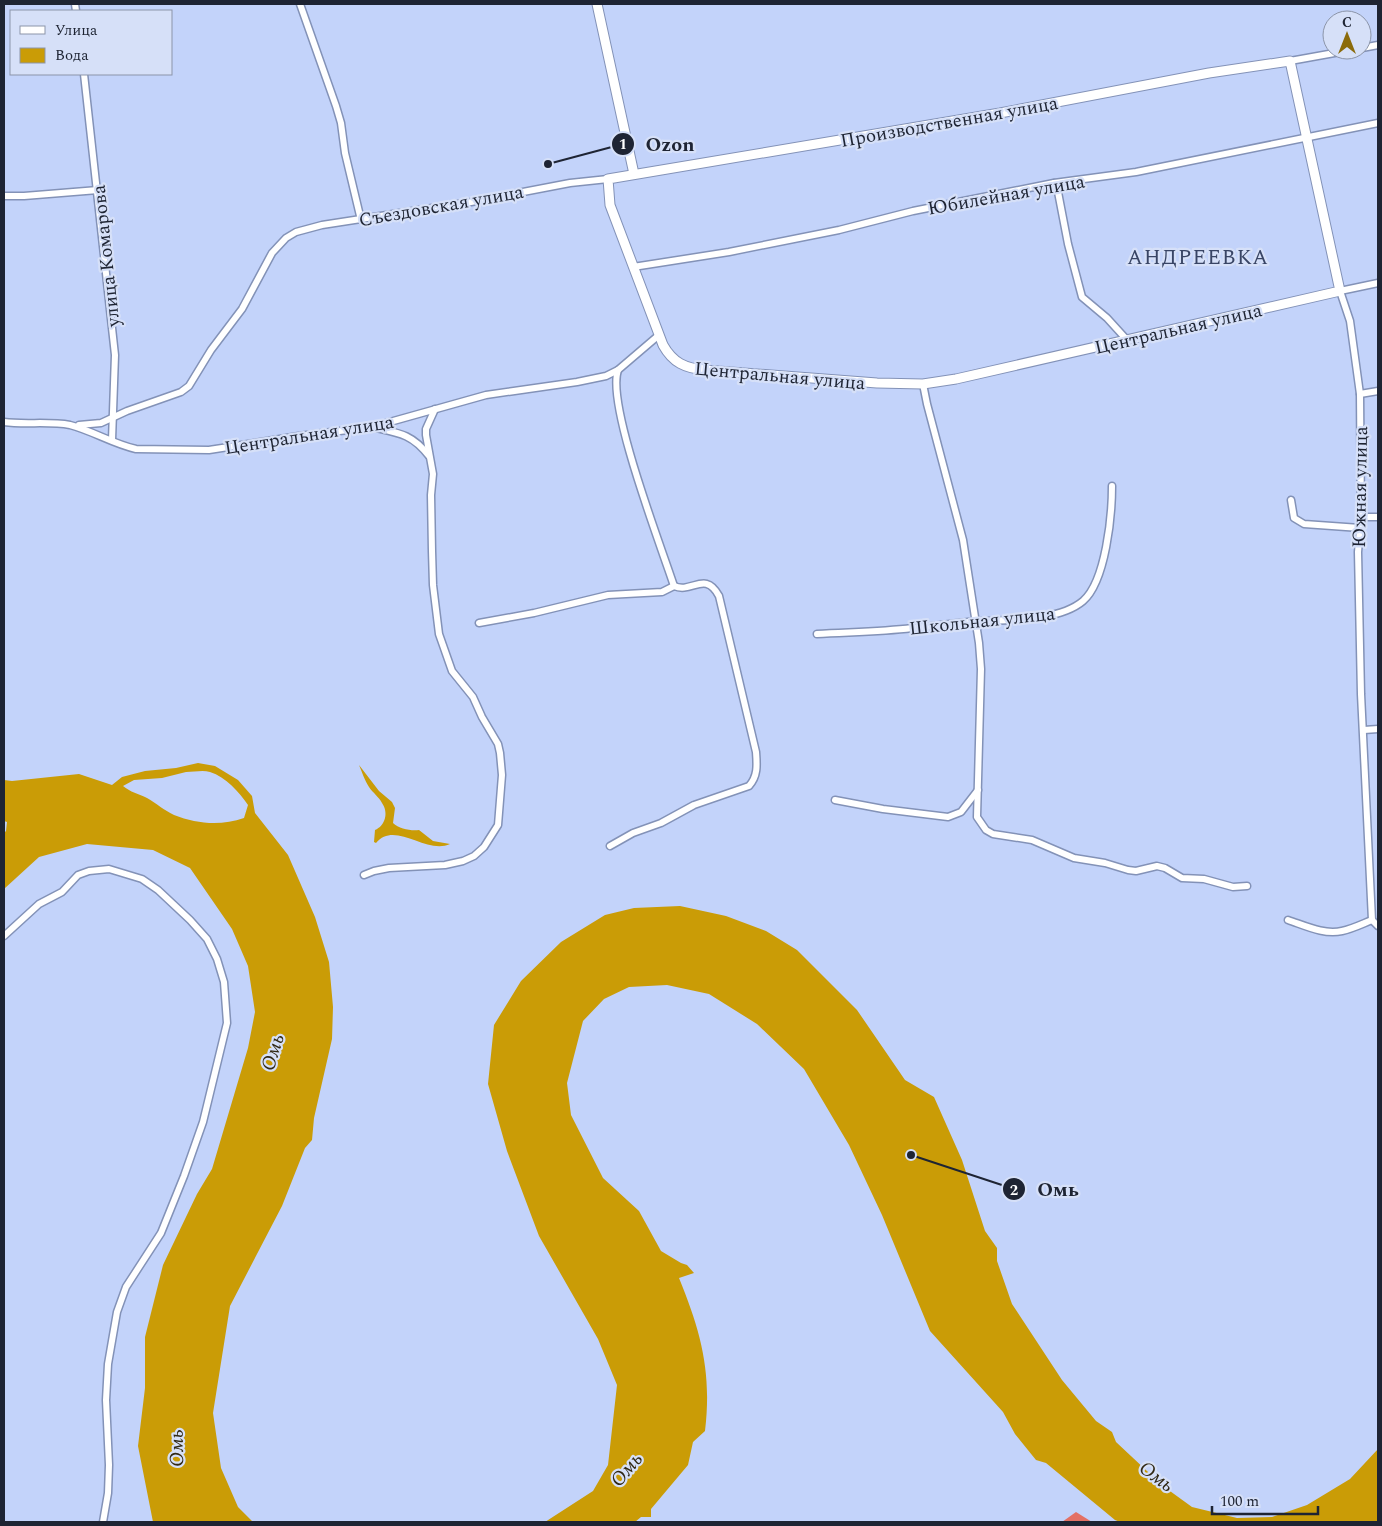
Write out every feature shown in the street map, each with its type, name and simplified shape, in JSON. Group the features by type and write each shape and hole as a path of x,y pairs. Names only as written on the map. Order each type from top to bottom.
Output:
{"street":[{"path":"300,4 336,106 361,220"},
{"path":"597,4 634,174"},
{"path":"1290,61 1322,55"},
{"name":"Производственная улица","path":"608,179 1000,113 1209,73 1290,61"},
{"name":"Южная улица","path":"1290,61 1340,291 1350,321 1360,394 1361,517 1358,552 1361,694 1372,920"},
{"name":"улица Комарова","path":"84,75 116,356 112,440"},
{"name":"Юбилейная улица","path":"633,267 677,261 823,234 913,211 1054,183 1136,172 1378,123"},
{"path":"608,179 610,205 659,334"},
{"name":"Съездовская улица","path":"113,417 181,392 189,386 211,350 242,309 272,253 296,232 309,227 361,220 563,184 608,179"},
{"path":"1054,183 1058,192 1068,244 1082,297 1107,318 1127,340"},
{"path":"4,196 98,190"},
{"name":"Центральная улица","path":"4,422 68,425 136,449 209,450 372,427 486,394 577,382 606,376 618,370 659,334 673,360 690,368 876,383 923,384 956,379 1378,283"},
{"path":"610,846 633,833 661,823 694,805 749,786 754,781 756,773 756,752 720,596 716,589 709,584 701,583 680,589 674,586 631,457 616,391 618,370"},
{"path":"923,384 963,540 981,669 977,817 986,830 993,834 1032,840 1074,858 1136,871 1158,866 1182,878 1204,879 1233,887 1247,886"},
{"path":"1360,394 1378,391"},
{"path":"364,875 389,868 445,865 462,861 474,856 484,847 498,825 502,775 498,744 482,717 473,696 452,671 439,634 433,585 431,495 433,474 426,429 435,409"},
{"path":"68,425 101,423 113,417"},
{"path":"372,427 410,437 420,444 432,459"},
{"name":"Школьная улица","path":"817,634 912,628 1062,612 1083,601 1093,590 1102,566 1109,529 1112,486"},
{"path":"1291,500 1294,518 1304,524 1360,528"},
{"path":"1361,517 1378,517"},
{"path":"479,623 534,613 608,595 662,592 674,586"},
{"path":"1364,730 1378,729"},
{"path":"836,800 883,809 948,816 961,812 978,789"},
{"path":"4,936 39,904 62,892 78,875 89,871 109,869 142,879 158,890 190,920 207,939 217,959 224,982 227,1023 203,1122 161,1233 126,1287 117,1312 108,1364 106,1400 109,1465 108,1493 103,1522"},
{"path":"1288,920 1322,931 1332,932 1344,931 1372,920 1378,926"}],"shaded area":[{"path":"1076,1512 1092,1522 1062,1522"}],"water":[{"path":"198,763 215,766 238,780 252,796 255,813 288,855 315,917 329,962 333,1007 332,1039 314,1118 312,1140 305,1148 282,1206 230,1306 213,1413 221,1468 238,1507 253,1522 153,1522 138,1446 145,1388 145,1337 163,1265 197,1194 212,1169 248,1048 255,1012 248,966 232,929 190,868 153,850 87,844 39,857 4,889 4,833 7,822 4,821 4,780 12,781 79,774 112,785 122,777 145,771 176,768","holes":["186,772 210,772 227,781 248,805 244,818 218,823 200,822 183,818 123,786 134,780 162,778"]},
{"path":"359,765 379,791 392,802 395,808 393,823 405,829 419,830 433,841 450,844 441,846 431,845 392,835 384,837 376,843 374,842 375,830 381,826 385,819 385,811 381,801 368,785"},
{"path":"680,906 726,916 766,931 797,950 857,1010 905,1080 934,1097 962,1160 985,1231 997,1248 997,1261 1012,1304 1062,1380 1096,1421 1112,1432 1116,1442 1163,1486 1192,1507 1237,1518 1272,1517 1307,1505 1350,1479 1378,1449 1378,1522 1120,1522 1115,1520 1046,1463 1036,1460 1015,1434 1003,1412 930,1331 882,1215 849,1145 804,1069 757,1024 709,994 667,985 629,987 604,999 583,1021 567,1083 571,1115 603,1178 639,1211 661,1251 687,1265 694,1273 679,1278 693,1316 703,1353 707,1390 705,1431 693,1442 688,1465 651,1509 651,1517 641,1517 635,1522 545,1522 593,1491 608,1465 617,1385 598,1339 539,1236 507,1151 488,1084 494,1025 521,981 561,942 605,915 634,908"}],"place":[{"name":"Ozon","path":"548,164"},
{"name":"Омь","path":"911,1155"}],"district":[{"name":"АНДРЕЕВКА","path":"1198,257"}]}
